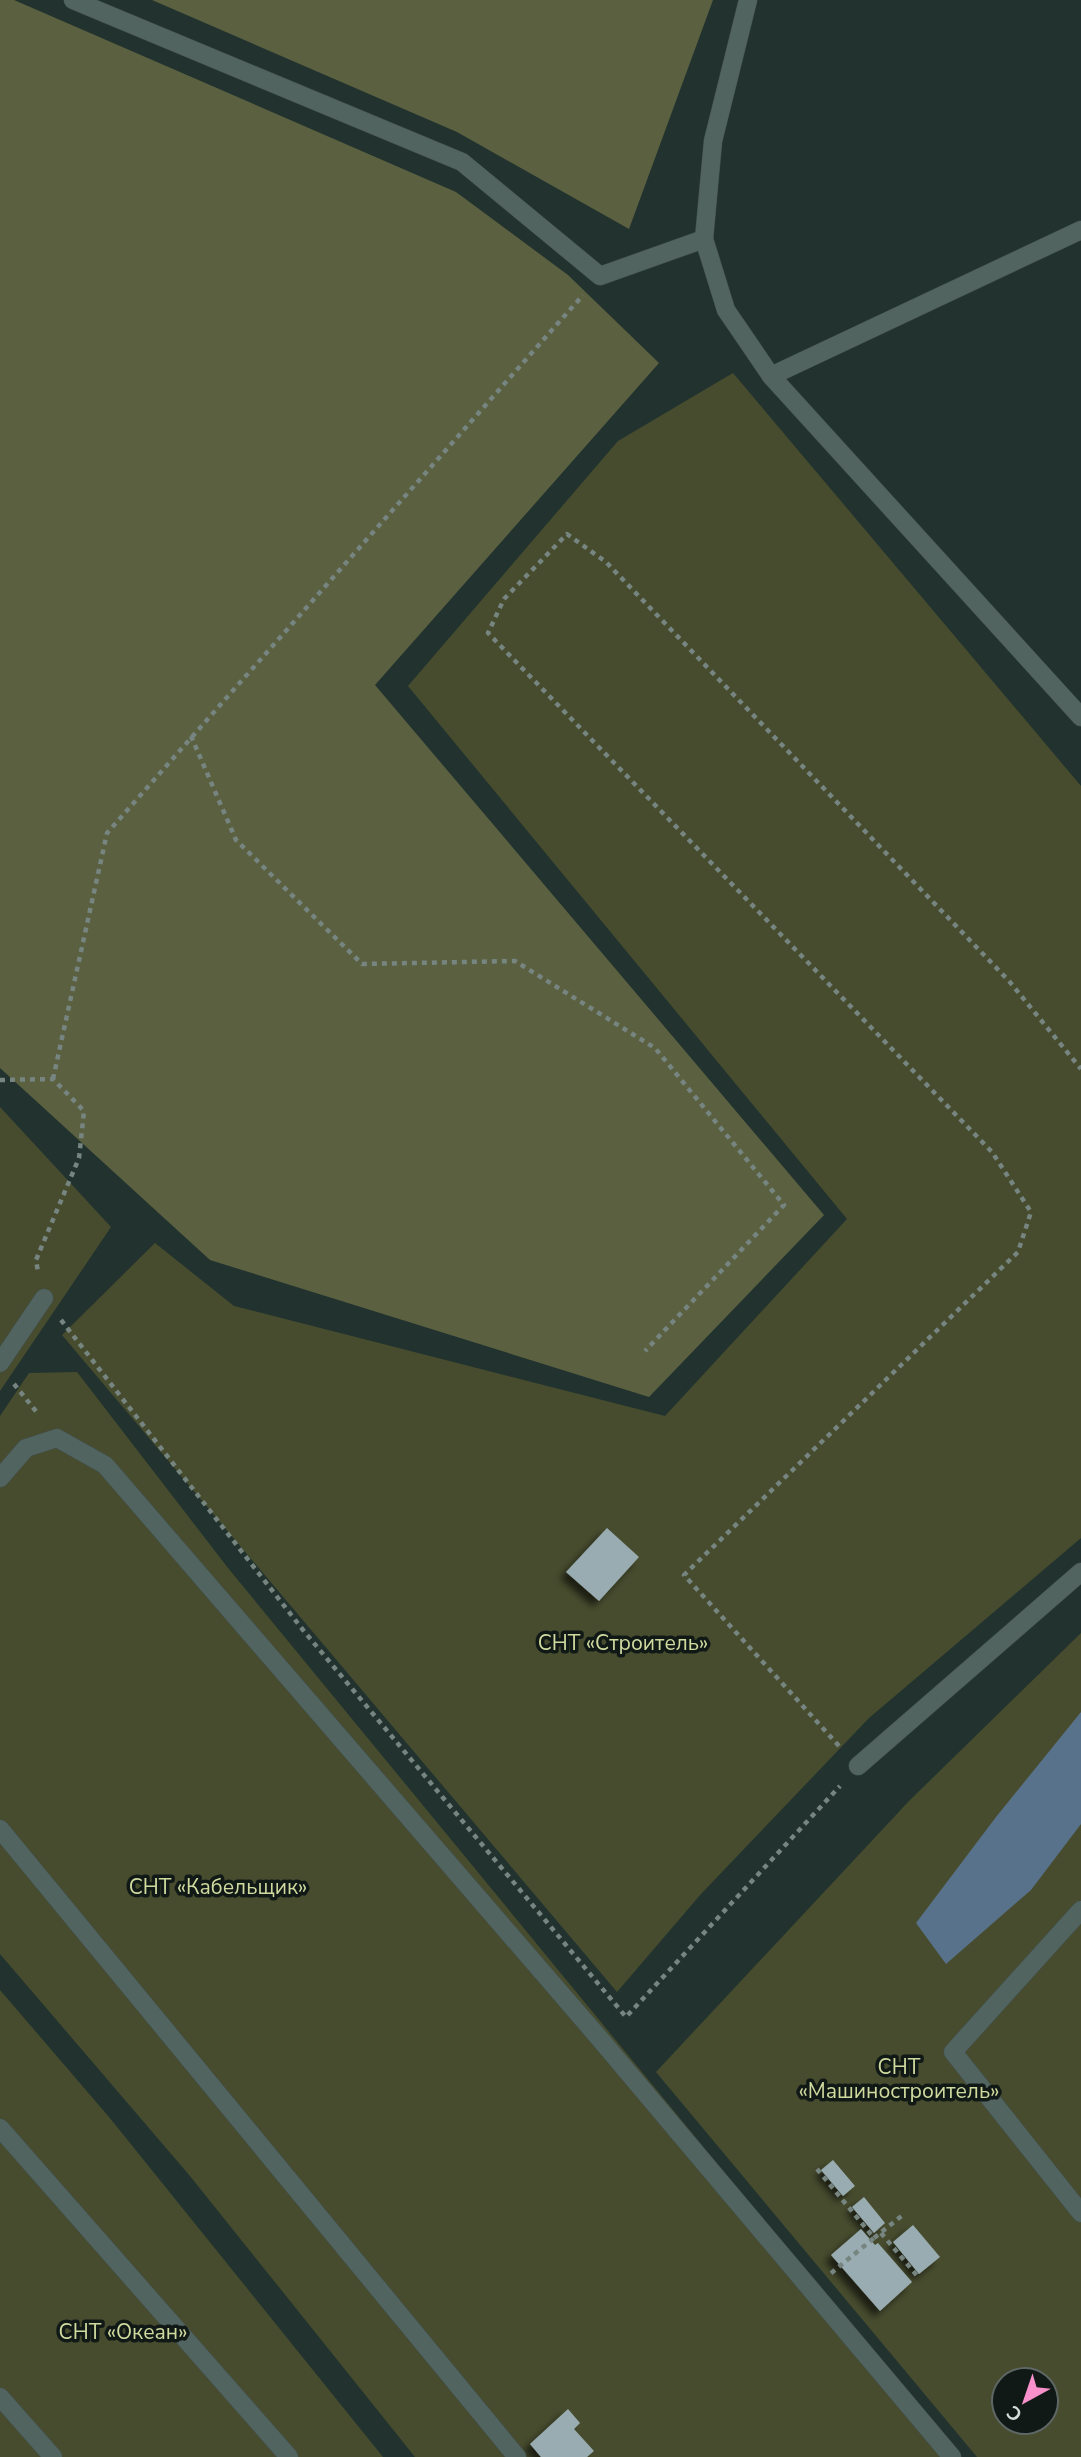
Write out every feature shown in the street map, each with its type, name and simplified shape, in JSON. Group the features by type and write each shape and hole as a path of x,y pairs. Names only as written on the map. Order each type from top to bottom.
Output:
{"street":[{"path":"73,0 462,162 600,276 704,239"},
{"path":"748,0 713,141 704,239 726,310 771,376 1081,717"},
{"path":"771,376 1081,230"},
{"path":"4,1370 44,1298"},
{"path":"0,1478 26,1448 57,1438 105,1465 600,2039 952,2457"},
{"path":"858,1766 1081,1572"},
{"path":"0,1829 517,2457"},
{"path":"1081,1910 953,2052 1081,2213"},
{"path":"0,2128 289,2457"},
{"path":"0,2397 53,2457"}],"path":[{"path":"53,1079 107,832 600,276"},
{"path":"0,1080 53,1079 84,1111 79,1158 36,1260 44,1298 303,1630 626,2017 858,1766 684,1575 1018,1252 1031,1212 992,1152 488,633 505,599 567,534 606,562 1009,981 1081,1069"},
{"path":"191,736 236,840 362,964 515,961 655,1048 784,1205 646,1351"},
{"path":"4,1370 57,1438"},
{"path":"817,2169 874,2238"},
{"path":"824,2279 904,2214"},
{"path":"881,2233 919,2278"}],"green space":[{"path":"0,0 14,0 456,192 568,275 659,363 375,685 824,1215 649,1397 210,1260 0,1068"},
{"path":"152,0 713,0 629,229 457,132"},
{"name":"СНТ «Строитель»","path":"733,373 1081,786 1081,1538 869,1718 701,1894 617,1992 62,1335 155,1243 234,1306 665,1416 847,1219 408,686 618,441"},
{"path":"0,1107 111,1227 0,1391"},
{"name":"СНТ «Кабельщик»","path":"77,1372 228,1568 761,2217 941,2457 415,2457 190,2176 0,1954 0,1416 29,1373"},
{"name":"СНТ «Машиностроитель»","path":"1081,1633 1081,2457 977,2457 656,2072 909,1801"},
{"name":"СНТ «Океан»","path":"0,1990 109,2117 383,2457 0,2457"}],"water":[{"path":"1081,1712 1081,1824 1031,1890 946,1964 916,1923 996,1817"}],"building":[{"path":"607,1528 639,1557 599,1601 566,1572"},
{"path":"833,2160 855,2186 843,2196 821,2170"},
{"path":"864,2197 885,2223 874,2233 852,2207"},
{"path":"913,2225 940,2257 919,2274 893,2242"},
{"path":"861,2229 875,2245 878,2243 912,2282 880,2311 831,2255"},
{"path":"568,2409 580,2423 574,2429 594,2451 587,2457 541,2457 530,2444"}]}
